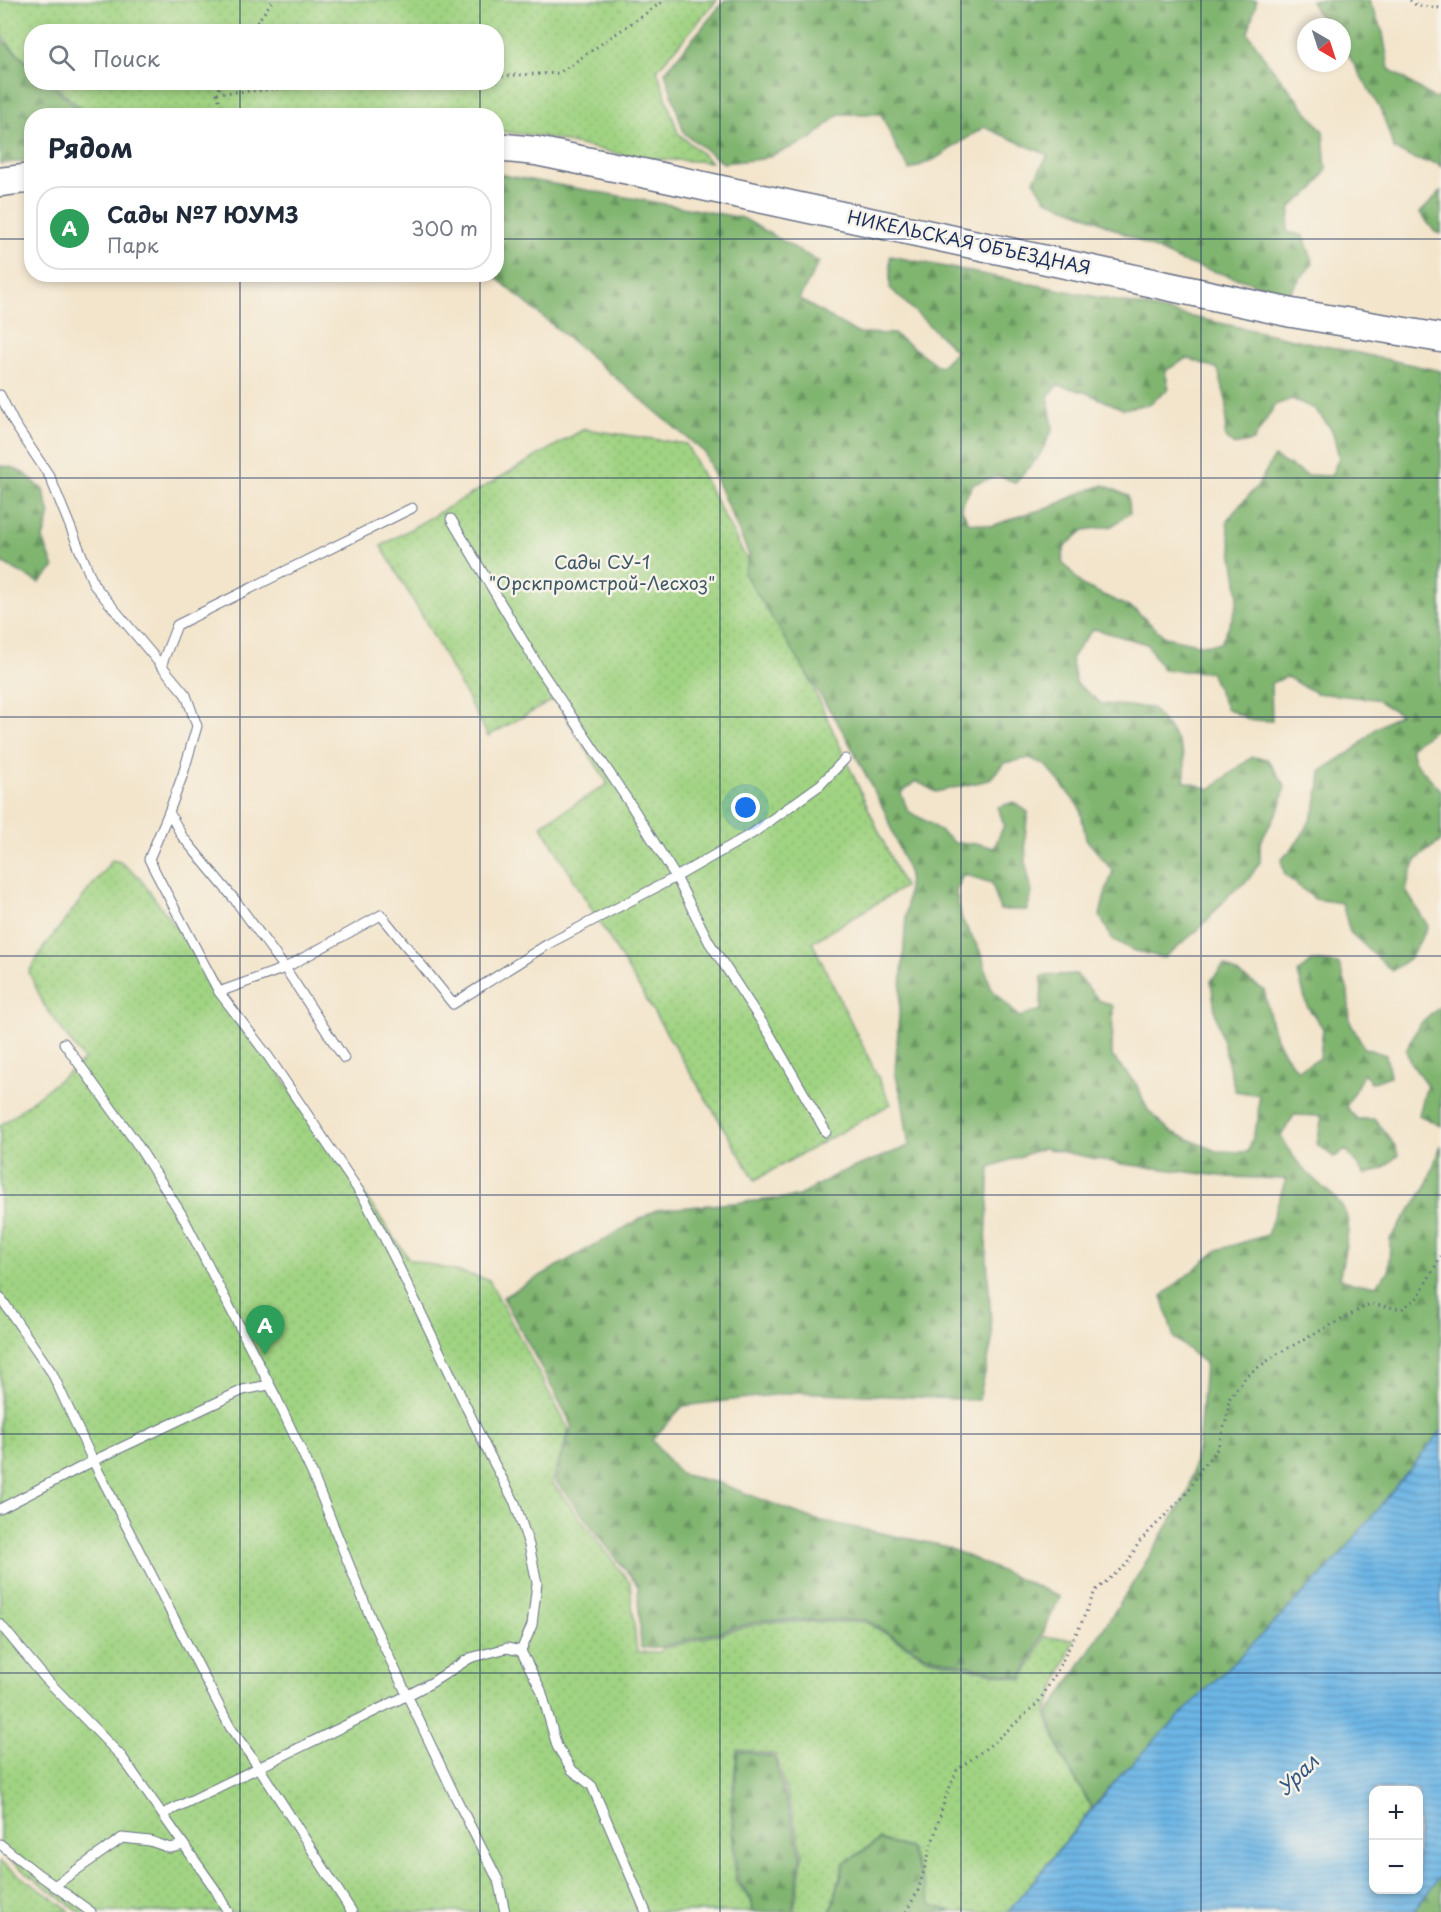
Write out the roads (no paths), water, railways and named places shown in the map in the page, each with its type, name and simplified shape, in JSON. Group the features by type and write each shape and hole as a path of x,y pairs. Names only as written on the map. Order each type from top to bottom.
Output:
{"main road":[{"name":"НИКЕЛЬСКАЯ ОБЪЕЗДНАЯ","path":"504,148 624,169 1292,314 1441,338"},
{"path":"0,182 24,179"}],"lane":[{"path":"0,395 14,423 50,477 94,585 186,695 197,726 170,812 149,859 219,992 268,1056 365,1200 514,1503 529,1545 537,1583 532,1625 521,1651"},
{"path":"161,666 177,625 412,508"},
{"path":"451,519 540,669 676,877 709,942 769,1033 826,1132"},
{"path":"219,992 285,968 381,915 453,1005 548,944 676,877 753,833 820,785 845,759"},
{"path":"170,812 182,836 235,900 285,968 344,1058"},
{"path":"64,1042 135,1141 182,1215 269,1385 308,1464 361,1595 455,1796 498,1880 506,1912"},
{"path":"0,1298 52,1373 93,1461 230,1727 258,1766 352,1912"},
{"path":"0,1509 93,1461 243,1390 269,1385"},
{"path":"0,1624 45,1678 122,1757 215,1889 228,1912"},
{"path":"162,1814 408,1695 470,1658 507,1648 521,1651"},
{"path":"521,1651 541,1690 557,1746 572,1770 592,1786 646,1912"},
{"path":"54,1886 122,1838 150,1841 170,1848 184,1845"},
{"path":"0,1844 91,1912"}],"water":[{"name":"Урал","path":"1441,1431 1441,1875 1413,1912 1008,1912 1122,1773 1334,1563"}],"place":[{"name":"Сады №7 ЮУМЗ","path":"265,1355"}],"park label":[{"name":"Сады СУ-1 \"Орскпромстрой-Лесхоз\"","path":"602,573"}]}
